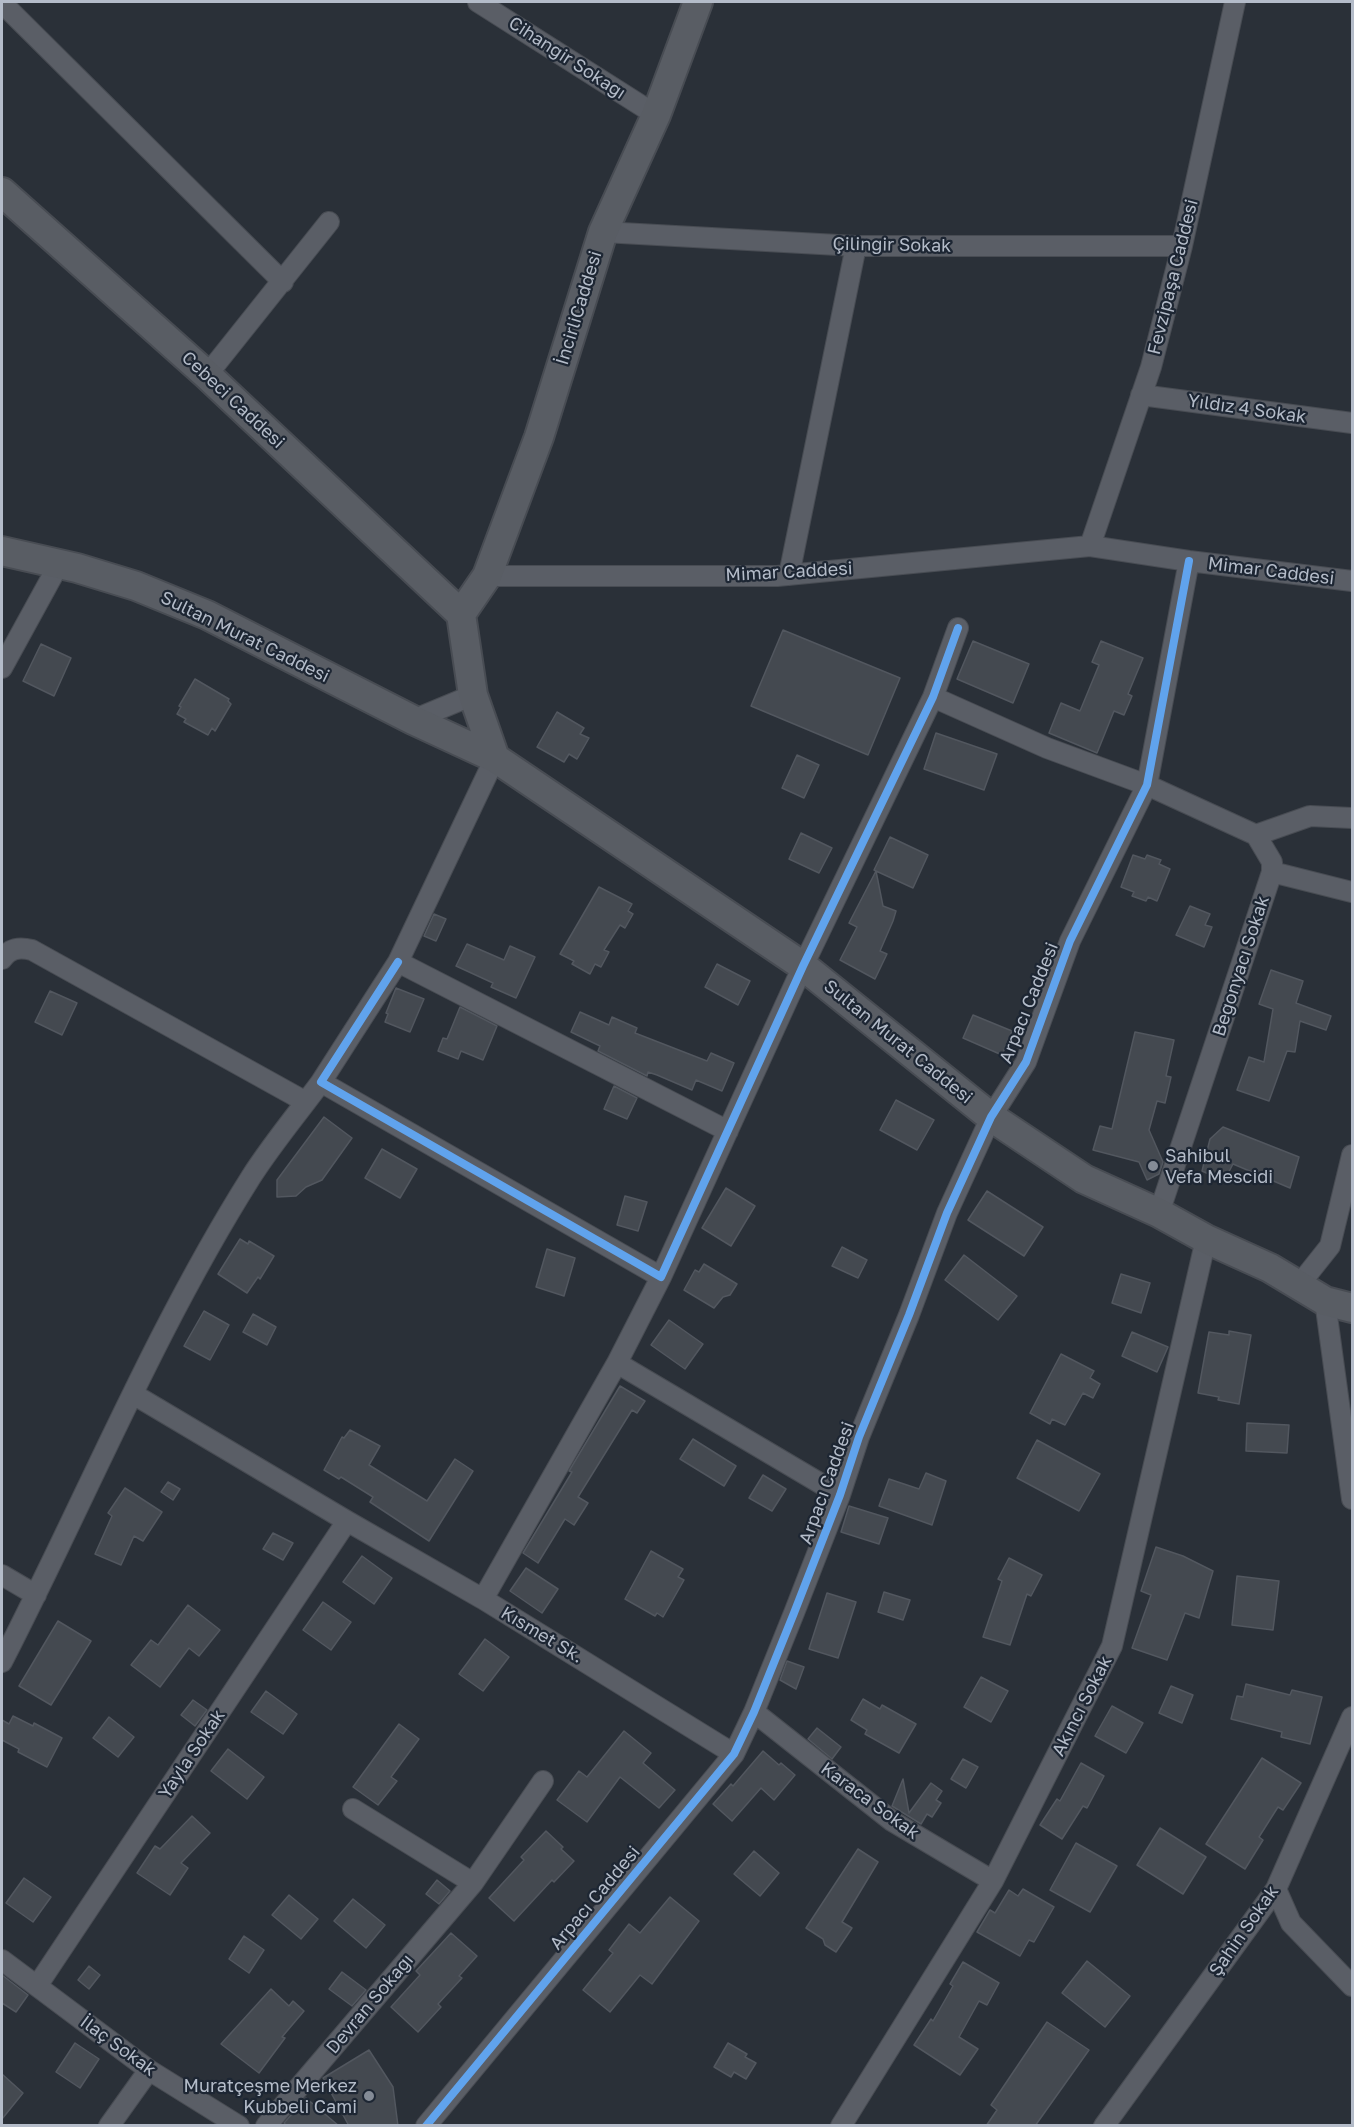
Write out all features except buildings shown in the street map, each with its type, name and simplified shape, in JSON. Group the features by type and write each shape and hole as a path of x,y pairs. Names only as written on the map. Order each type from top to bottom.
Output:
{"street":[{"name":"Cihangir Sokağı","path":"478,2 656,115"},
{"name":"İncirliCaddesi","path":"461,614 487,576 539,437 603,232 656,115 698,2"},
{"name":"Fevzipaşa Caddesi","path":"1090,546 1151,367 1182,246 1235,2"},
{"path":"2,3 282,282"},
{"name":"Cebeci Caddesi","path":"2,192 207,375 461,614"},
{"path":"207,375 329,222"},
{"name":"Çilingir Sokak","path":"603,232 856,246 1182,246"},
{"path":"789,575 856,246"},
{"name":"Yıldız 4 Sokak","path":"1141,395 1353,423"},
{"name":"Mimar Caddesi","path":"487,576 789,575 1090,546 1189,561 1353,581"},
{"name":"Sultan Murat Caddesi","path":"2,551 59,564 136,586 207,615 413,720 495,758 803,966 991,1117 1084,1179 1270,1268 1325,1300 1353,1308"},
{"name":"Arpacı Caddesi","path":"426,2126 734,1754 754,1712 840,1495 859,1437 909,1315 947,1213 991,1117 1026,1062 1070,941 1147,785 1189,561"},
{"path":"2,668 59,564"},
{"path":"2,1662 133,1394 201,1262 252,1175 321,1082 398,962 495,758 473,695 461,614"},
{"path":"483,1599 616,1363 661,1277 803,966 933,697 958,628"},
{"path":"413,720 473,695"},
{"path":"933,697 1047,748 1147,785 1256,835 1311,816 1353,818"},
{"name":"Begonyacı Sokak","path":"1159,1213 1272,872 1272,861 1256,835"},
{"path":"1272,872 1353,892"},
{"path":"2,959 7,952 15,949 32,950 306,1102"},
{"path":"398,962 728,1131"},
{"path":"321,1082 661,1277"},
{"path":"1299,1285 1330,1246 1353,1155"},
{"name":"Akıncı Sokak","path":"841,2126 993,1881 1112,1646 1206,1239"},
{"path":"1325,1300 1350,1455 1353,1499"},
{"path":"616,1363 840,1495"},
{"name":"Kısmet Sk.","path":"133,1394 483,1599 734,1754"},
{"name":"Yayla Sokak","path":"37,1986 347,1521"},
{"path":"2,1575 36,1595"},
{"name":"Karaca Sokak","path":"754,1712 892,1821 993,1881"},
{"name":"Şahin Sokak","path":"1104,2126 1276,1889 1353,1717"},
{"name":"Devran Sokağı","path":"266,2126 473,1883 543,1781"},
{"path":"353,1809 473,1883"},
{"path":"1276,1889 1291,1923 1353,1986"},
{"name":"İlaç Sokak","path":"2,1960 149,2070 238,2126"},
{"path":"109,2126 149,2070"}],"cycle path":[{"path":"426,2126 734,1754 754,1712 794,1613 840,1495 859,1437 909,1315 947,1213 991,1117 1026,1062 1070,941 1147,785 1189,561"},
{"path":"398,962 321,1082 661,1277 803,966 933,697 958,628"}],"place":[{"name":"Sahibul Vefa Mescidi","path":"1153,1166"},
{"name":"Muratçeşme Merkez Kubbeli Cami","path":"369,2096"}]}
